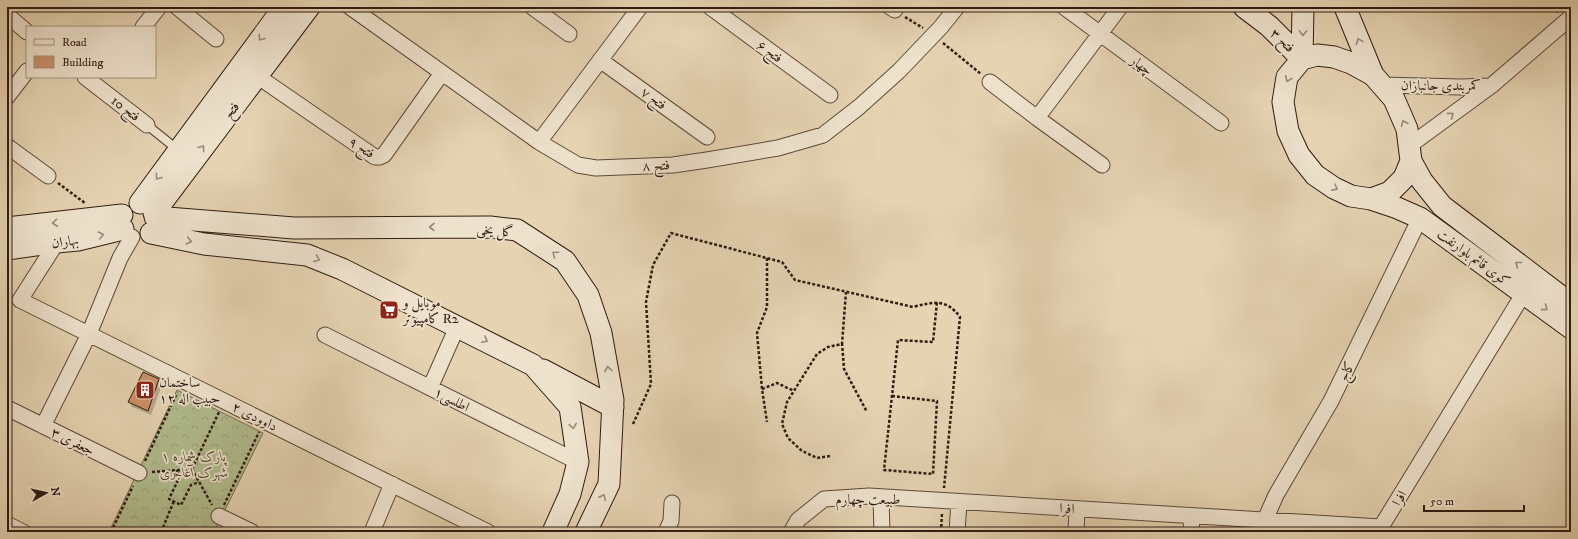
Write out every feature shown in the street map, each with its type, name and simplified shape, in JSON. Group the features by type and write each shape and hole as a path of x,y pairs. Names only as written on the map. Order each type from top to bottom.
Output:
{"street":[{"path":"144,26 159,7"},
{"path":"177,7 216,38"},
{"name":"فتح","path":"135,220 178,150 284,7"},
{"name":"فتح","path":"135,220 257,76 309,7"},
{"name":"فتح ۸","path":"350,7 539,142 578,165 596,168 672,165 707,160 778,148 823,134 859,107 898,71 941,27 957,7"},
{"path":"532,7 569,34"},
{"path":"539,142 640,7"},
{"name":"فتح ۶","path":"710,7 830,95"},
{"name":"چهار","path":"1064,7 1221,123"},
{"path":"1037,118 1120,7"},
{"name":"فتح ۳","path":"1244,7 1269,26 1302,59"},
{"path":"1302,59 1303,7"},
{"path":"1345,7 1377,80"},
{"path":"7,15 26,31"},
{"name":"کمربندی جانبازان","path":"1377,80 1461,87 1491,86 1571,17"},
{"path":"1317,55 1334,57 1351,63 1377,80 1394,99 1407,129 1410,154 1404,178 1390,192 1370,199 1351,196 1334,188 1315,175 1299,155 1288,131 1283,102 1287,77 1302,59 1317,55"},
{"name":"فتح ۷","path":"600,60 707,137"},
{"path":"7,97 26,71"},
{"name":"فتح ۹","path":"257,76 375,157 379,157 384,155 442,73"},
{"name":"فتح 10","path":"95,80 147,125"},
{"path":"990,82 1102,165"},
{"path":"1410,154 1491,86"},
{"path":"7,146 48,176"},
{"name":"کوی قائم بلوارنفت","path":"1410,154 1422,181 1442,206 1571,304"},
{"name":"کوی قائم بلوارنفت","path":"1370,199 1395,207 1420,218 1571,328"},
{"name":"کاج","path":"1264,526 1276,495 1331,401 1420,218"},
{"path":"43,426 89,334 135,220 204,244 307,255 342,269 613,407"},
{"name":"بهاران","path":"7,228 135,220"},
{"name":"بهاران","path":"7,249 78,240 135,220"},
{"name":"گل یخی","path":"135,220 294,228 490,227 517,230 565,261 588,295 602,333 613,400 609,484 586,532"},
{"name":"داوودی ۲","path":"57,242 20,300 488,532"},
{"name":"افرا","path":"959,502 1192,516 1264,526 1380,530 1524,293"},
{"path":"430,388 457,327"},
{"name":"اطلسی۱","path":"325,335 578,462"},
{"path":"533,365 570,407 578,462 570,494 553,532"},
{"name":"جعفری ۳","path":"7,408 139,473"},
{"path":"372,532 392,484"},
{"name":"طبیعت چهارم","path":"791,532 798,520 824,499 869,496 959,502"},
{"path":"882,497 882,532"},
{"path":"957,532 959,502"},
{"path":"666,532 671,521 672,503"},
{"path":"1076,509 1076,532"},
{"path":"219,516 252,532"},
{"path":"1191,532 1192,516"},
{"path":"7,524 23,532"}],"lane":[{"path":"147,125 178,150"}],"path":[{"path":"48,176 135,220"},
{"path":"633,424 650,384 646,302 653,265 671,233 782,262 795,280 913,307 944,302 956,311 960,317 941,532"},
{"path":"766,258 767,307 757,333 767,422"},
{"path":"846,292 842,341 844,369 867,412"},
{"path":"892,396 938,401 933,474 884,470 898,340 933,342 937,302"},
{"path":"830,456 817,458 802,451 788,438 782,424 787,402 817,354 828,347 842,344 842,341"},
{"path":"111,532 183,380"},
{"path":"762,388 778,383 794,392"},
{"path":"192,469 224,401"},
{"path":"219,516 265,421"},
{"path":"139,473 192,469"},
{"path":"192,469 219,516"},
{"path":"177,470 178,480 169,499 181,505 190,485 199,482"},
{"path":"161,532 174,501"}],"green space":[{"name":"پارک شماره ۱ شهرک آغاجری","path":"177,390 263,433 214,532 109,532"}],"building":[{"name":"ساختمان حبیب اله ۱۲","path":"143,372 159,379 148,411 128,402"}],"place":[{"name":"موبایل و کامپیوتر R2","path":"389,310"},
{"name":"ساختمان حبیب اله ۱۲","path":"145,390"}]}
